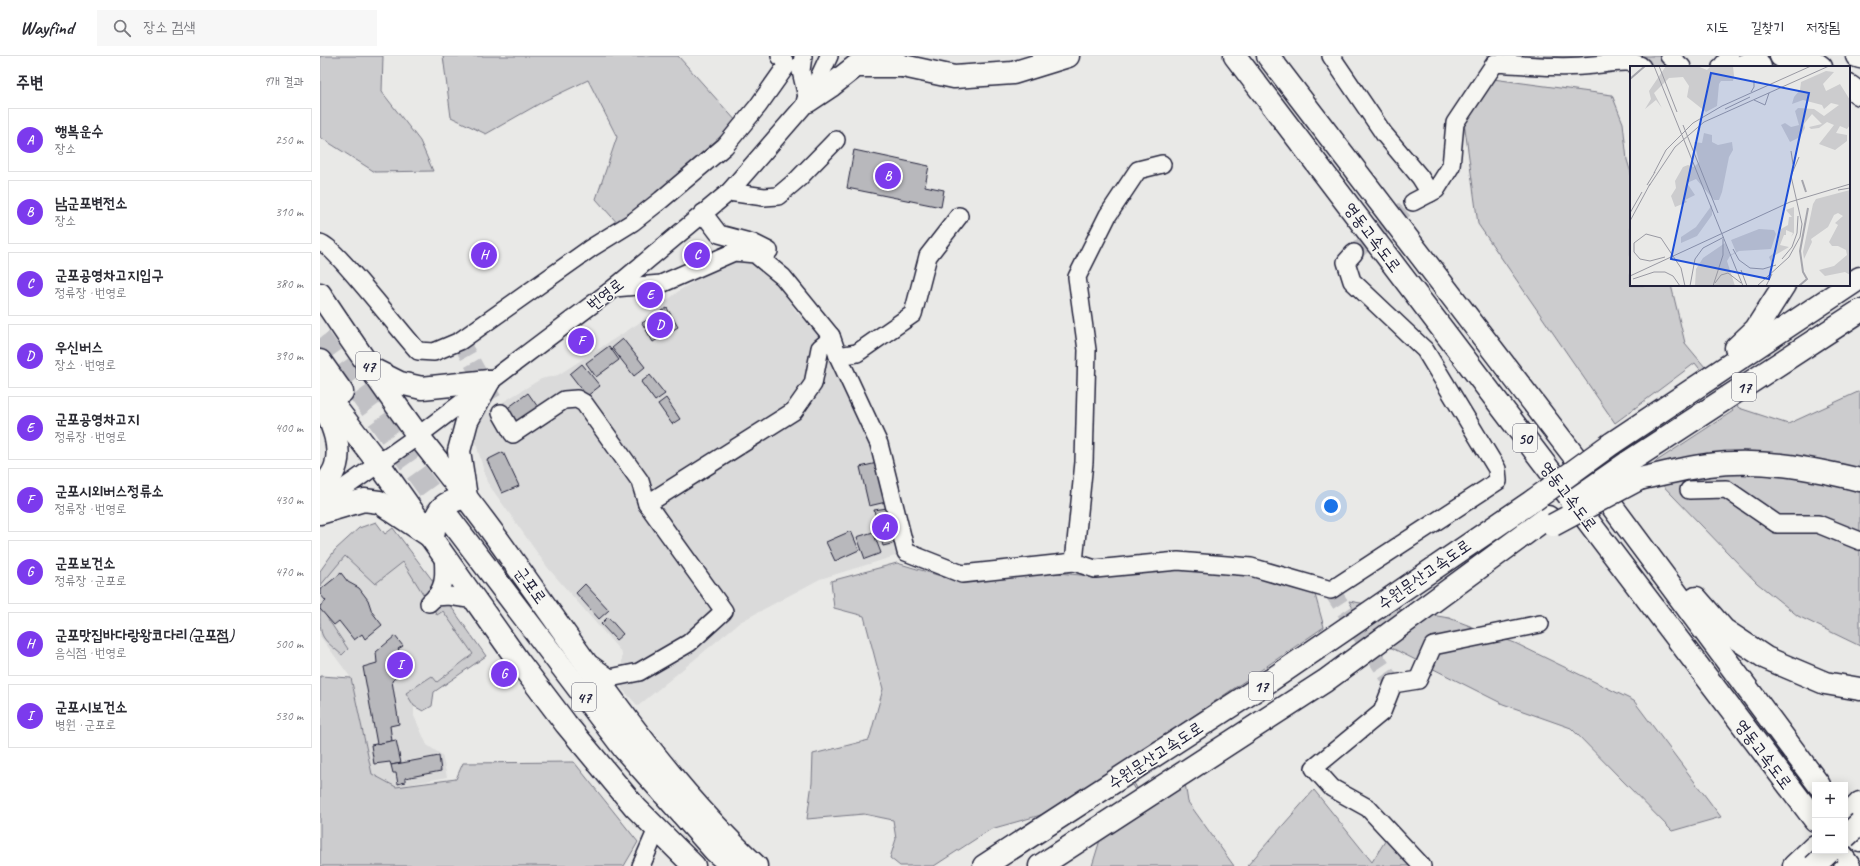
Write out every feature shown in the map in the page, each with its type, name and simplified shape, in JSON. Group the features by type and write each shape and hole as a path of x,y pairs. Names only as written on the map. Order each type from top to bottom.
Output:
{"main road":[{"path":"884,56 903,66"},
{"path":"808,100 832,85 856,66 903,66 954,78 1013,73 1068,56"},
{"name":"영동고속도로","path":"1235,56 1814,818"},
{"name":"영동고속도로","path":"1268,56 1600,490 1817,782"},
{"path":"1781,56 1796,66"},
{"path":"1806,56 1820,66"},
{"path":"1850,87 1860,94"},
{"path":"1850,103 1860,110"},
{"name":"수원문산고속도로","path":"1850,285 1860,278"},
{"path":"1678,399 1756,329 1783,286"},
{"name":"수원문산고속도로","path":"984,866 1271,680 1534,500 1611,444 1848,286"},
{"name":"군포로","path":"320,294 369,367 418,435 466,497 648,746 723,835 756,866"},
{"name":"수원문산고속도로","path":"1040,866 1324,681 1496,555 1633,471 1860,311"},
{"name":"47","path":"320,361 342,392"},
{"path":"369,367 400,384 422,388 489,381"},
{"path":"441,534 435,521 440,508 449,501 466,497 459,451 466,421 489,381"},
{"name":"군포로","path":"320,386 379,464 441,534 625,750 715,851 732,866"},
{"path":"320,396 333,427 338,448 336,466 320,492"},
{"path":"1633,471 1746,463 1815,469 1860,480"},
{"path":"1600,490 1724,630 1766,658 1825,683 1860,689"},
{"path":"320,513 364,500 379,502 441,534"},
{"name":"군포로","path":"441,534 475,600 566,724 635,806 694,866"},
{"name":"군포로","path":"441,534 624,772 688,842 713,866"},
{"path":"1797,796 1812,831"},
{"path":"1846,818 1860,803"},
{"path":"1848,823 1860,840"},
{"path":"1848,834 1860,823"},
{"path":"1794,866 1812,849"},
{"path":"1821,854 1827,866"},
{"path":"1814,866 1827,854"},
{"path":"1840,854 1849,866"}],"street":[{"name":"번영로","path":"320,505 379,464 614,288 729,192 808,100 829,56"},
{"path":"1330,56 1384,134 1420,177 1430,193"},
{"path":"1669,56 1681,66"},
{"path":"320,243 324,243 339,257 418,352 434,352 460,341 591,248 633,222 661,200 725,146 793,62 808,100"},
{"path":"1413,202 1436,190 1451,166 1455,123 1495,63 1576,68 1626,62 1640,64 1641,66"},
{"path":"1726,66 1745,62"},
{"path":"729,192 764,197 778,196 798,179 836,140"},
{"path":"1074,562 1084,462 1086,350 1077,277 1108,215 1138,170 1162,164"},
{"path":"703,213 719,234 753,243 770,251 778,262 783,277"},
{"path":"838,356 857,353 913,314 928,256 959,216"},
{"path":"614,288 662,284 734,252 755,254 783,277 831,336 838,356 879,444 906,552 962,574 1074,562 1095,569 1178,561 1250,568 1331,590 1498,481 1497,468 1425,350 1352,281 1346,262 1354,253"},
{"path":"647,504 794,411 813,384 820,348 831,336"},
{"path":"501,413 513,434 564,400 577,399 584,403 640,481 647,504 724,611 689,643 639,672 610,678 585,660"},
{"path":"1689,490 1726,489 1777,524 1818,524 1860,541"},
{"path":"441,534 442,586 432,600 449,596 475,600"},
{"path":"1422,866 1368,808 1332,788 1314,768 1382,712 1393,684 1418,680 1433,646 1540,624"},
{"path":"641,866 657,829"}],"shaded area":[{"path":"320,56 383,56 382,92 420,141 433,171 375,172 320,137"},
{"path":"443,56 678,56 737,122 619,225 596,199 617,137 588,80 544,101 486,134 451,117"},
{"path":"1511,56 1662,56 1671,66 1648,66 1578,63"},
{"path":"1493,79 1612,95 1623,123 1627,160 1630,170 1630,286 1671,286 1685,343 1739,408 1788,424 1860,391 1860,646 1798,616 1757,583 1646,468 1733,411 1695,363 1615,423 1478,224 1461,99"},
{"path":"739,258 751,259 767,268 795,310 826,343 875,448 902,554 820,579 740,622 638,706 622,689 622,653 548,568 487,482 475,440 483,414 541,379 558,375 639,323 680,290 714,269"},
{"path":"376,522 385,534 393,528 433,581 430,593 425,597 403,562 375,584 345,556 320,586 320,571 335,550 359,528"},
{"path":"381,528 437,614 443,611 473,654 436,682 432,676 407,693 414,706 414,716 427,745 442,755 447,777 396,787 372,774 351,678 320,636 320,575"},
{"path":"897,563 961,582 1057,573 1104,577 1178,568 1250,575 1314,591 1324,627 1123,764 1148,807 1185,783 1188,802 1234,866 1092,866 1100,840 1146,809 1121,766 1048,813 991,829 934,866 900,866 890,858 896,839 893,820 864,814 807,819 812,783 813,754 869,740 883,689 864,616 834,608 831,581"},
{"path":"447,601 486,656 434,692 432,706 423,711 414,706 406,693 432,676 437,682 473,654 443,611 437,615 434,610"},
{"path":"1349,601 1449,618 1515,643 1634,701 1721,817 1672,831 1571,728 1503,704 1368,636"},
{"path":"320,607 348,649 342,655 325,640 323,636 320,625"},
{"path":"320,676 351,678 372,774 396,787 456,779 463,763 574,762 638,842 624,866 320,866"},
{"path":"1314,790 1372,862 1387,838 1412,866 1247,866"}],"building":[{"path":"854,150 929,166 925,186 944,190 941,207 847,188"},
{"path":"667,308 678,327 653,342 642,323"},
{"path":"623,339 645,367 634,376 612,348"},
{"path":"609,346 619,360 596,377 586,363"},
{"path":"582,364 600,386 587,396 570,374"},
{"path":"650,375 665,394 655,401 641,382"},
{"path":"528,393 540,410 517,427 505,410"},
{"path":"666,398 680,419 672,424 658,404"},
{"path":"503,452 519,486 502,493 487,460"},
{"path":"877,463 886,502 869,506 860,467"},
{"path":"887,508 895,543 883,546 874,510"},
{"path":"851,531 859,550 835,561 826,542"},
{"path":"873,532 881,553 865,559 857,537"},
{"path":"341,573 348,582 359,588 368,600 372,612 382,625 365,639 362,634 354,640 339,621 334,625 320,609 320,606 326,601 320,594 320,590"},
{"path":"585,584 609,610 599,619 576,593"},
{"path":"608,617 623,634 616,640 601,624"},
{"path":"395,636 403,646 398,649 409,665 392,681 399,724 390,726 392,741 377,744 363,667 377,663 376,652"},
{"path":"396,740 401,763 391,765 390,762 374,764 371,745"},
{"path":"439,756 441,771 405,778 405,782 398,784 396,773 393,773 391,765"}],"tunnel":[{"path":"1354,253 1413,202"},
{"path":"320,338 449,518"},
{"path":"460,341 501,413"},
{"path":"1331,590 1393,684"}],"place":[{"name":"남군포변전소","path":"888,176"},
{"name":"군포맛집바다랑왕코다리(군포점)","path":"484,255"},
{"name":"군포공영차고지입구","path":"697,255"},
{"name":"군포공영차고지","path":"650,295"},
{"name":"우신버스","path":"660,325"},
{"name":"군포시외버스정류소","path":"581,341"},
{"name":"행복운수","path":"885,527"},
{"name":"군포시보건소","path":"400,665"},
{"name":"군포보건소","path":"504,674"}]}
